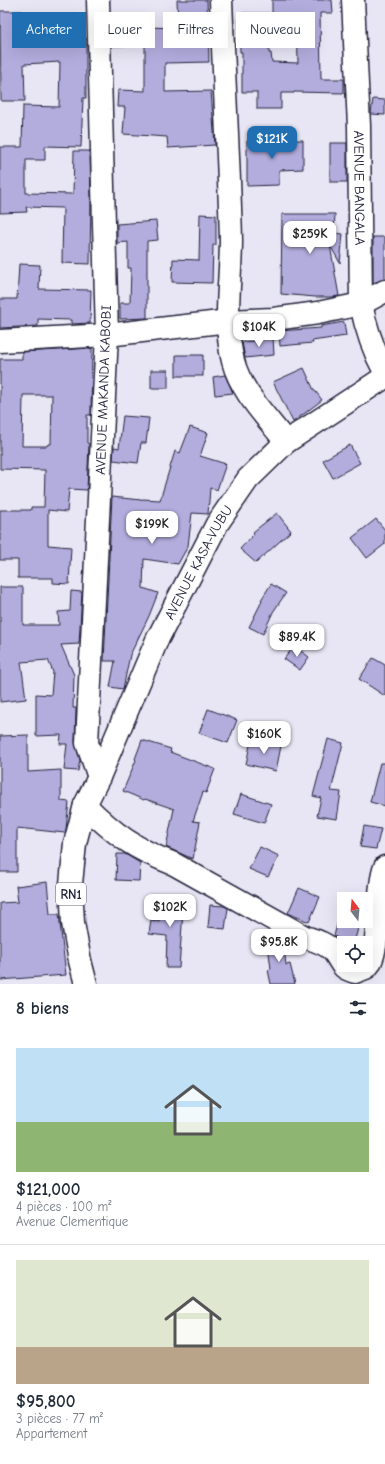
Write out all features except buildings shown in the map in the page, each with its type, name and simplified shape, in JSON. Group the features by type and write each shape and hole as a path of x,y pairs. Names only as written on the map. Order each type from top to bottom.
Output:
{"main road":[{"name":"AVENUE MAKANDA KABOBI","path":"98,0 107,335 87,743 99,777"},
{"path":"221,0 231,241 229,321 230,342 234,362 241,380 250,396 286,442"},
{"name":"AVENUE BANGALA","path":"353,0 359,126 361,304 365,327 374,352 385,372"},
{"path":"0,341 107,335 229,321 274,319 318,313 361,304 385,291"},
{"name":"AVENUE KASA-VUBU","path":"85,805 99,777 157,640 217,524 248,479 286,442 385,377"},
{"path":"85,805 106,826 126,841 151,855 174,864 305,937 324,944 333,951 340,963 346,969 355,972 366,967 372,957 378,931 377,917 381,877 385,867"},
{"name":"RN1","path":"85,805 75,843 71,884 73,923 80,962 86,984"}]}
